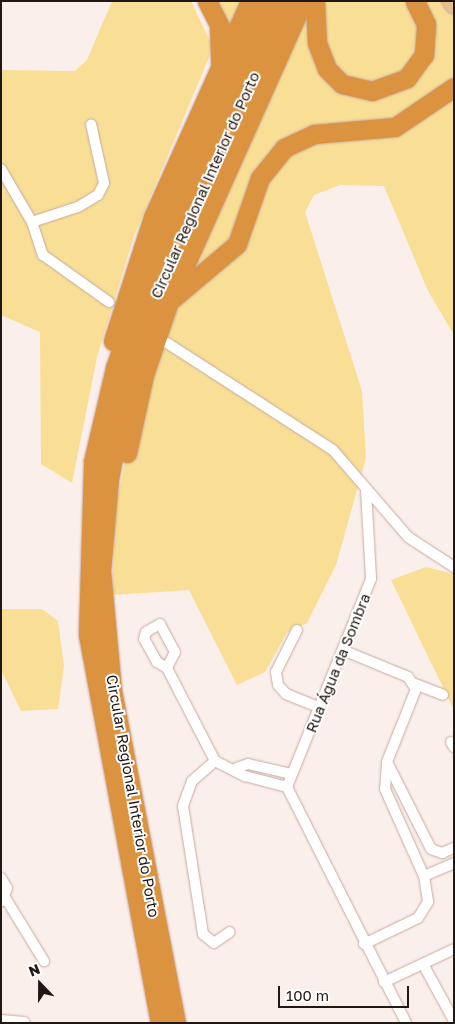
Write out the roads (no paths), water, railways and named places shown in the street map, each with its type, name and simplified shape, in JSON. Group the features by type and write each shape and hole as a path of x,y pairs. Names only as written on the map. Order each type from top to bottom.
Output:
{"highway":[{"path":"206,1 220,32 217,78"},
{"path":"93,462 91,440 134,266 250,1"},
{"name":"Circular Regional Interior do Porto","path":"160,1023 88,634 93,462 115,368 149,268 269,1"},
{"name":"Circular Regional Interior do Porto","path":"176,1023 112,691 101,571 109,479 130,374 163,274 286,1"},
{"path":"105,527 114,514 144,376 169,301 303,1"},
{"path":"315,1 317,43 327,69 342,84 372,91 407,78 424,55 426,24 415,1"},
{"path":"169,301 237,244 260,178 284,148 314,134 395,127 454,86"}],"main road":[{"path":"450,1 454,6"}],"street":[{"path":"32,222 78,207 98,194 104,183 91,124"},
{"path":"1,169 32,222 43,255 109,302"},
{"path":"168,343 333,450 366,491 408,537 454,567"},
{"name":"Rua Água da Sombra","path":"288,787 291,774 345,651 371,580 366,491"},
{"path":"297,630 276,672 278,685 286,694 320,708"},
{"path":"345,651 443,695"},
{"path":"167,668 215,761 237,768 244,776 288,787 364,944 406,1023"},
{"path":"364,944 418,918 428,902 424,876 390,808 385,789 387,762 415,684"},
{"path":"215,761 192,781 183,806 203,934 214,943 230,932"},
{"path":"387,762 431,849 436,854 454,848"},
{"path":"237,768 248,764 291,774"},
{"path":"424,876 454,863"},
{"path":"1,878 4,900 44,961"},
{"path":"384,982 454,949"},
{"path":"423,964 452,1019"},
{"path":"1,1021 24,1023"}]}
